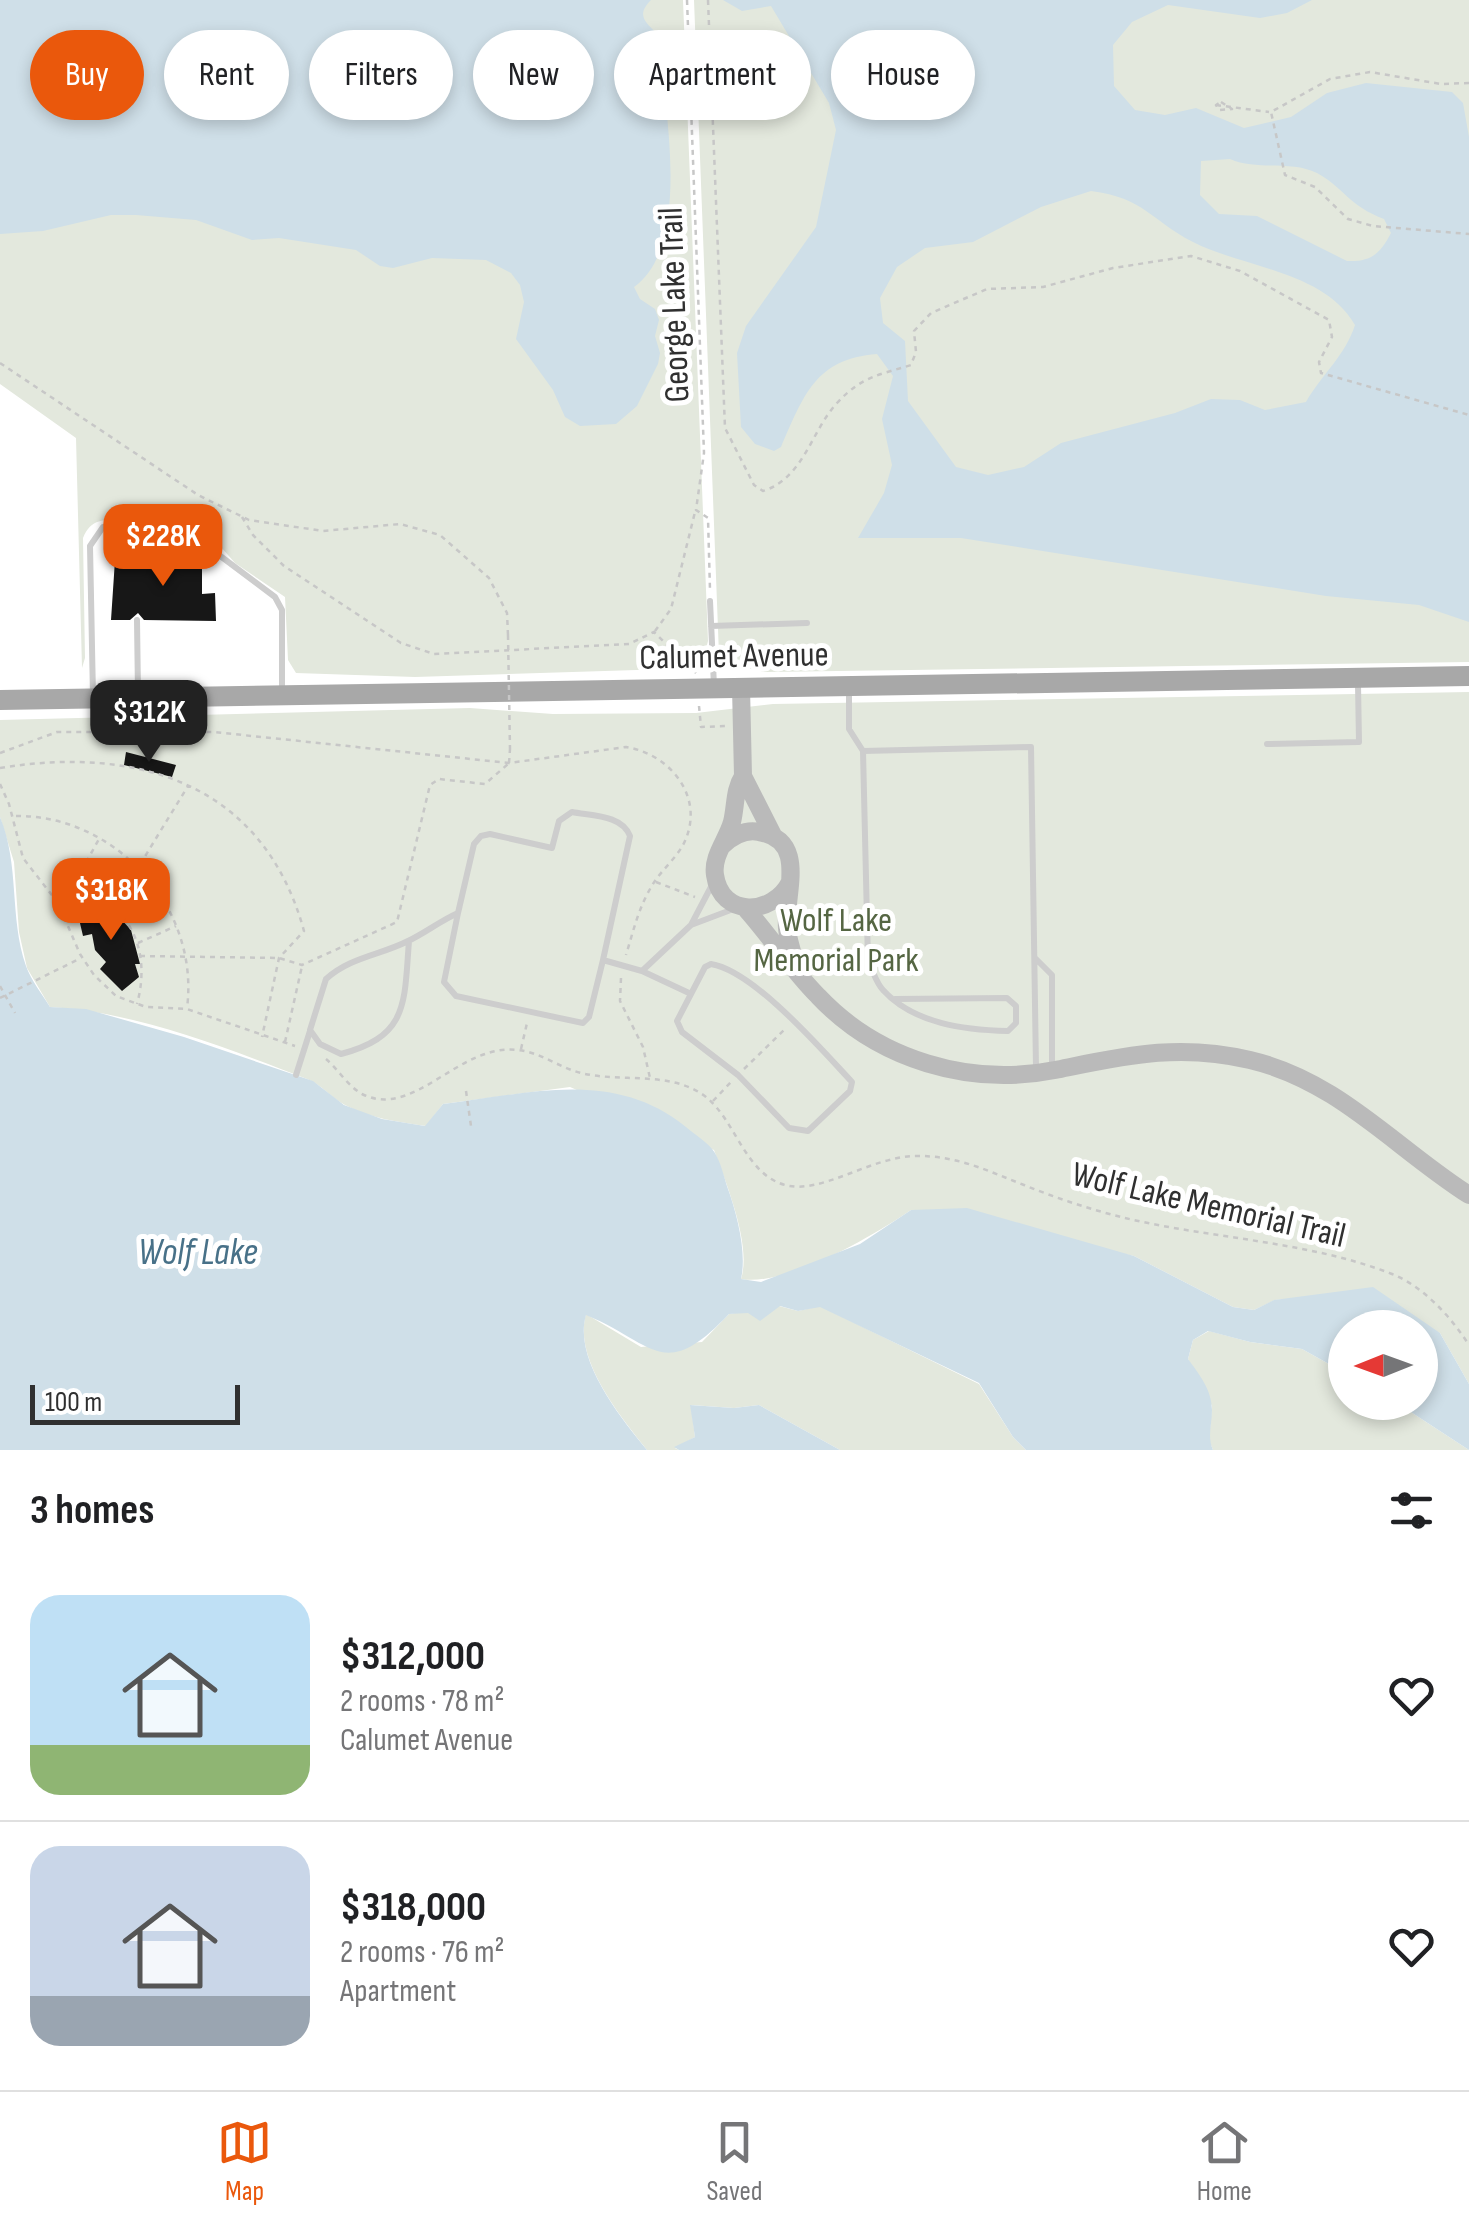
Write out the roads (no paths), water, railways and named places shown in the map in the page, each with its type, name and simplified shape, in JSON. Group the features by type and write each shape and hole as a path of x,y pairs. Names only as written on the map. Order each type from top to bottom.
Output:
{"main road":[{"name":"Calumet Avenue","path":"0,700 1469,676"},
{"path":"741,687 742,776 774,837 790,857 786,925 798,972"},
{"path":"742,776 736,785 732,821 717,855 715,877 725,897 743,907 838,1015 872,1039 910,1058 973,1074 1044,1072 1149,1052 1194,1052 1255,1062 1332,1093 1469,1195"},
{"path":"722,846 741,833 753,831 774,837"},
{"path":"743,907 757,909 778,901 790,882"}],"lane":[{"path":"94,699 90,546 103,527 162,525 196,536 275,596 282,610 282,695"},
{"path":"134,526 134,560"},
{"path":"710,602 714,688"},
{"path":"137,620 138,698"},
{"path":"711,626 807,623"},
{"path":"1266,744 1359,742 1358,677"},
{"path":"849,686 849,729 863,751 868,962 881,989 921,1016 949,1024 1008,1031 1016,1024 1016,1006 1007,998 895,998"},
{"path":"863,751 1030,747 1035,958 1044,1072"},
{"path":"572,812 620,822 630,836 603,960 589,1017 584,1023 456,996 448,990 444,982 458,913 474,844 481,836 490,834 552,848 558,820 564,814 572,812"},
{"path":"642,971 691,926 715,877"},
{"path":"691,926 743,907"},
{"path":"296,1075 320,990 334,972 370,952 409,941 458,913"},
{"path":"310,1030 320,1044 341,1054 366,1047 389,1033 404,1001 409,941"},
{"path":"1035,958 1052,975 1044,1072"},
{"path":"603,960 642,971 689,993"},
{"path":"719,966 794,1021 852,1082 850,1091 808,1131 798,1132 738,1075 682,1032 677,1021 689,993 705,967 719,966"}],"water":[{"path":"0,0 651,0 643,14 654,30 614,30 614,120 668,120 669,206 664,239 652,267 634,287 640,299 655,309 659,320 655,336 660,353 637,406 616,424 580,426 565,417 553,390 516,339 524,302 520,285 511,273 486,260 432,258 393,268 380,266 356,250 279,238 252,240 196,220 136,215 111,215 43,231 0,234"},
{"path":"723,0 1312,0 1287,13 1260,18 1168,5 1132,22 1113,45 1114,86 1135,110 1165,115 1196,108 1244,128 1291,117 1327,93 1366,83 1452,92 1463,103 1469,137 1469,622 1419,605 1326,596 961,538 858,538 884,493 892,465 882,419 893,376 877,354 839,363 814,383 781,447 774,451 755,444 741,427 737,353 746,326 816,227 836,130 833,120 975,120 975,30 831,30 831,111 811,73 811,30 785,30 771,6 742,11","holes":["1230,159 1296,167 1317,173 1362,208 1384,219 1391,233 1374,255 1347,261 1257,216 1219,214 1200,195 1201,161","1091,191 1136,204 1193,242 1282,273 1324,293 1355,325 1351,336 1306,402 1265,410 1240,400 1211,399 1175,413 1061,443 1024,467 988,475 956,467 908,401 905,341 883,323 880,298 897,267 925,248 973,242 1041,207"]},
{"name":"Wolf Lake","path":"0,817 10,854 21,947 28,971 50,1007 86,1009 184,1037 313,1081 344,1105 382,1119 425,1126 443,1104 538,1091 599,1091 629,1097 686,1127 715,1153 738,1222 743,1257 741,1279 761,1282 860,1244 911,1210 967,1208 1134,1256 1233,1307 1254,1310 1274,1300 1373,1287 1406,1310 1328,1310 1328,1364 1302,1349 1208,1331 1193,1340 1188,1359 1210,1396 1213,1450 1026,1450 1013,1437 979,1383 820,1307 798,1311 780,1306 760,1321 748,1313 729,1314 688,1348 673,1352 658,1351 586,1315 586,1350 592,1368 612,1404 647,1450 0,1450"},
{"name":"Wolf Lake","path":"1438,1332 1469,1384 1469,1450 1423,1420 1438,1420"},
{"path":"690,1405 759,1405 840,1450 679,1450 674,1447 695,1437"}],"park label":[{"name":"Wolf Lake Memorial Park","path":"836,939"}]}
